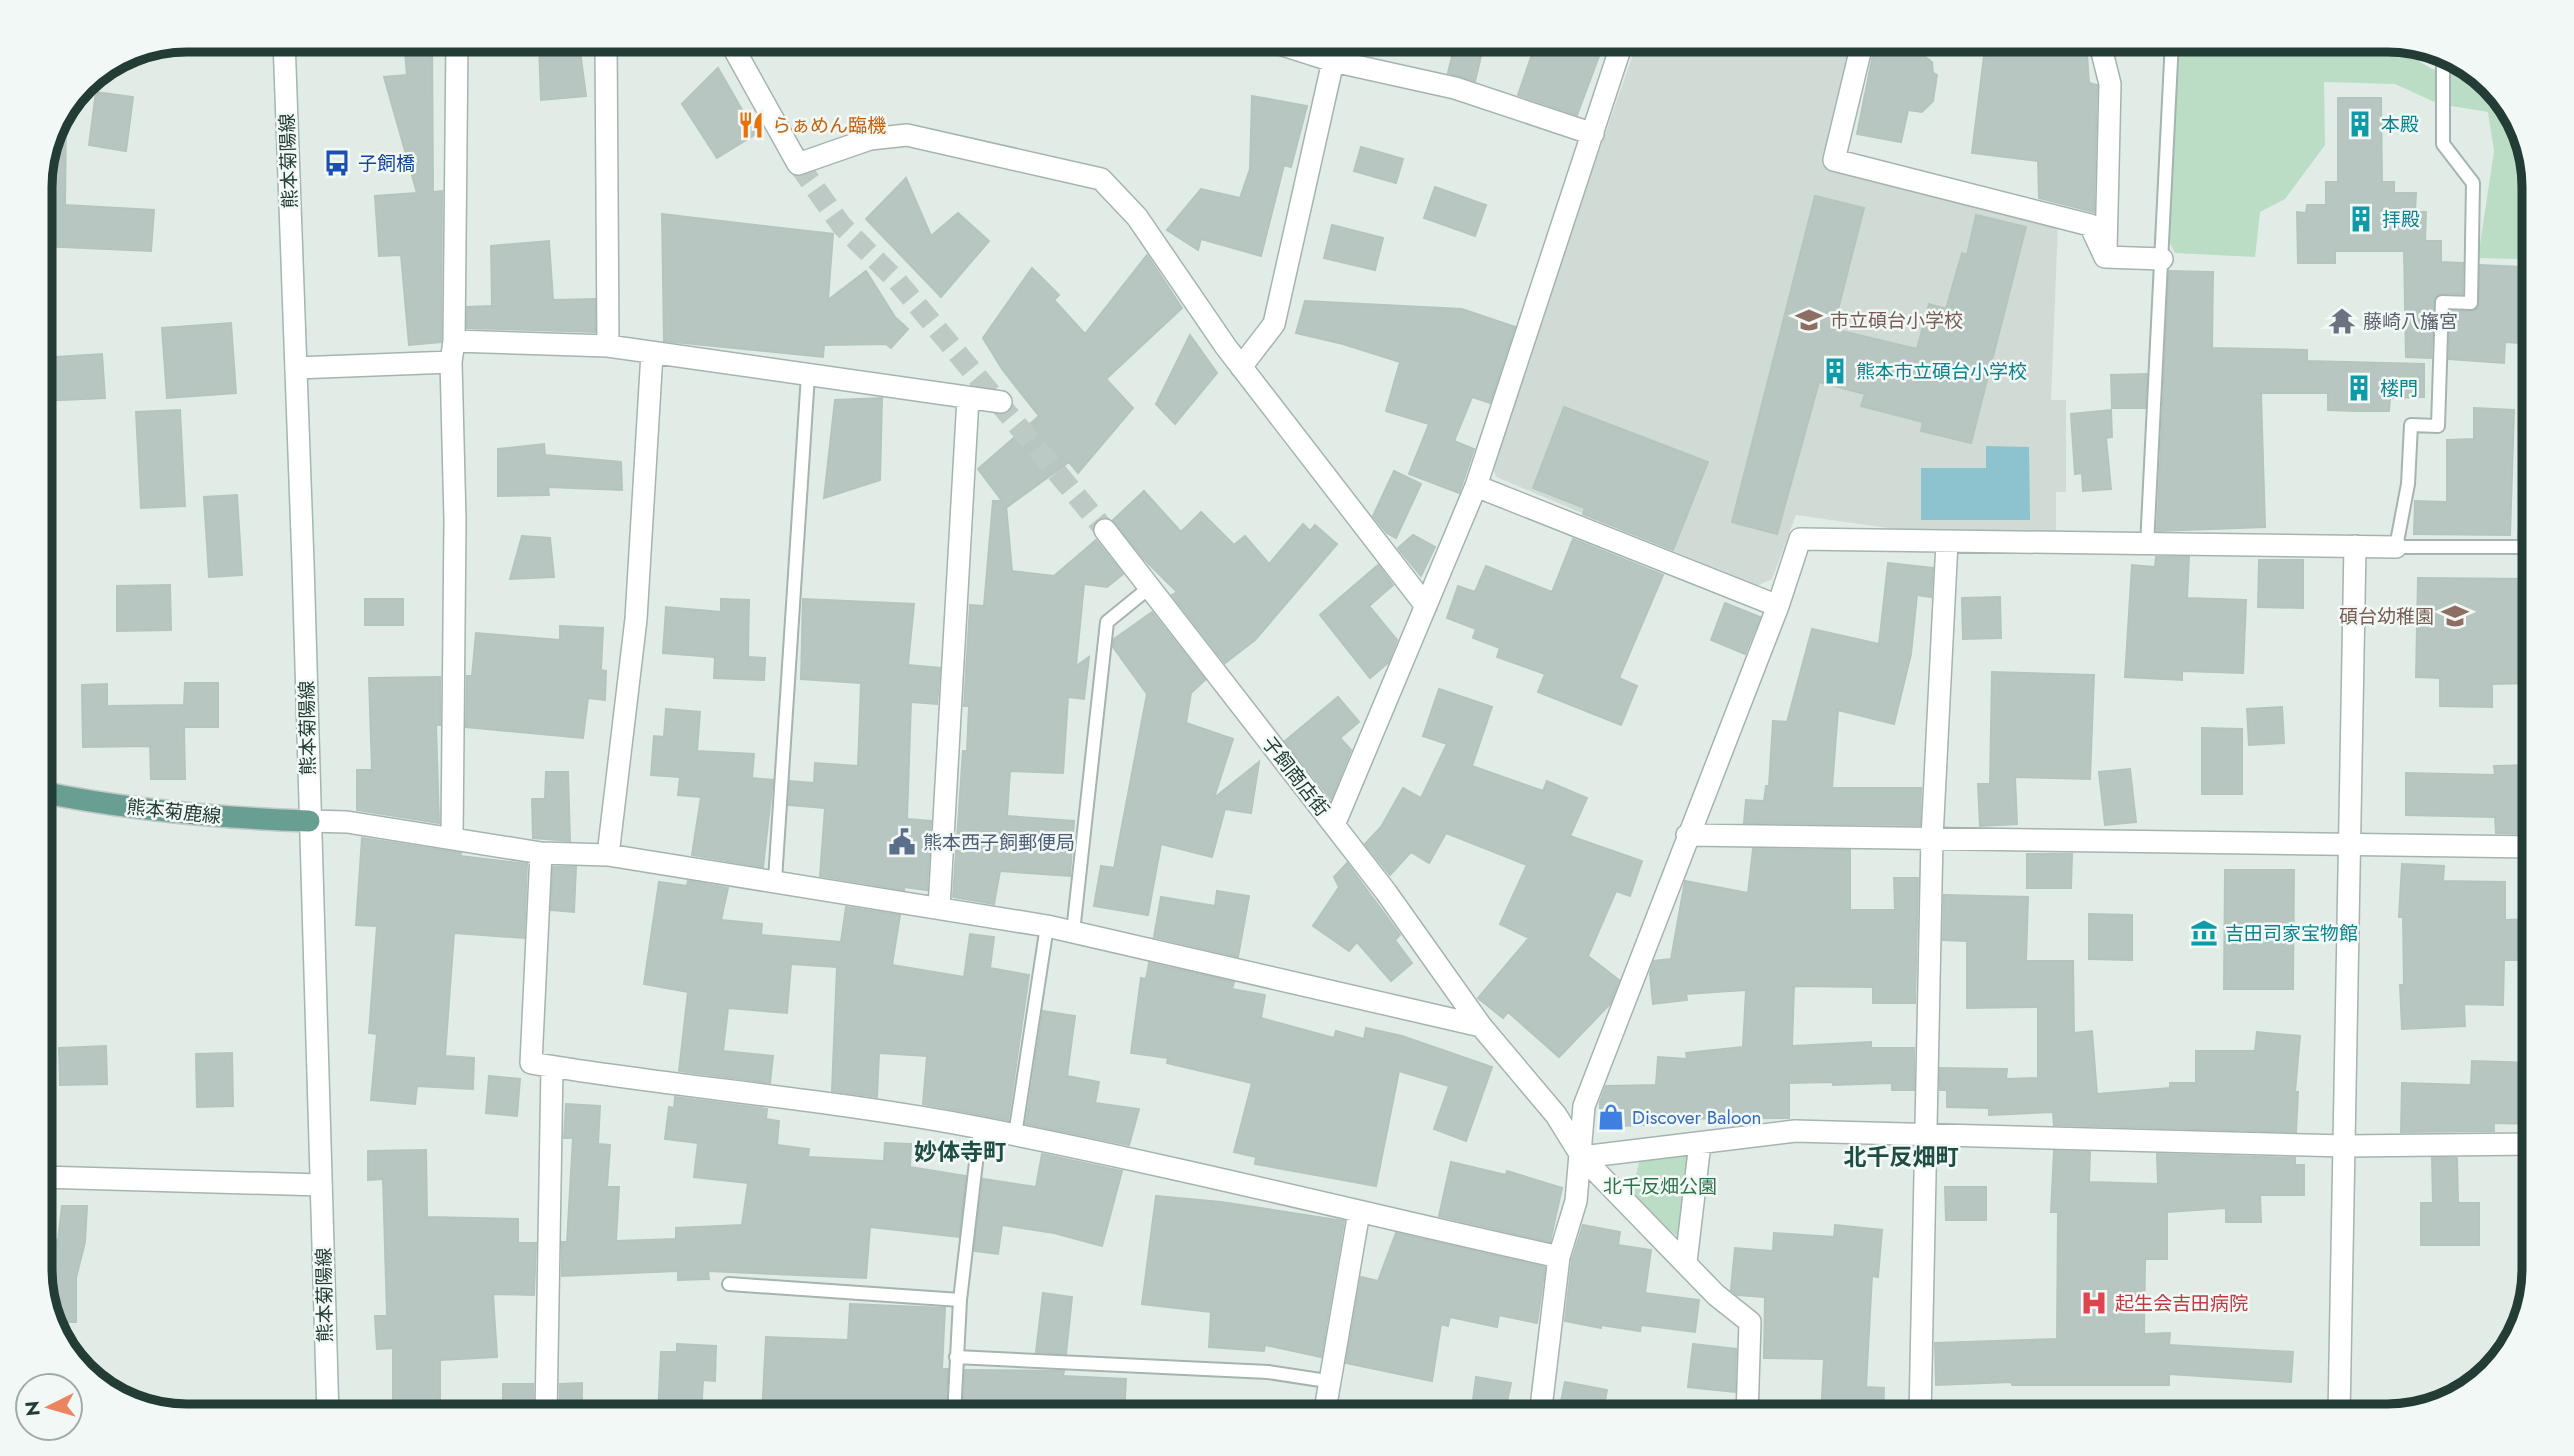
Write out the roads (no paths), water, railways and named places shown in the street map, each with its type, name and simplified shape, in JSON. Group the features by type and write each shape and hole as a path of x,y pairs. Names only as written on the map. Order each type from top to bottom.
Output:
{"main road":[{"name":"熊本菊鹿線","path":"53,794 101,804 309,821"}],"street":[{"name":"熊本菊陽線","path":"284,52 328,1404"},
{"path":"452,838 457,52"},
{"path":"606,52 608,346"},
{"path":"736,52 798,163 870,139 908,135 1101,179 1137,217 1241,366 1426,606"},
{"path":"1305,52 1455,89 1592,134"},
{"path":"1334,825 1476,486 1619,52"},
{"path":"1860,52 1835,160 2090,225 2105,257"},
{"path":"2102,52 2110,84 2105,257"},
{"path":"1241,366 1274,324 1333,61"},
{"path":"2105,257 2162,259"},
{"path":"296,368 453,351 608,346 1001,402"},
{"path":"608,855 636,619 652,353"},
{"path":"939,908 968,398"},
{"path":"1476,486 1778,606"},
{"name":"子飼商店街","path":"1105,530 1334,825 1481,1026 1556,1115 1582,1157 1716,1295 1750,1322 1747,1404"},
{"path":"1541,1404 1559,1256 1576,1201 1582,1157 1584,1106 1778,606 1800,539 2147,546 2396,547"},
{"path":"1920,1404 1932,838 1947,542"},
{"path":"2339,1404 2355,546"},
{"path":"309,821 348,822 541,853 608,855 1046,926 1481,1026"},
{"path":"1687,835 2522,847"},
{"path":"541,853 531,1063 809,1100 980,1128 1182,1170 1559,1256"},
{"path":"546,1404 552,1067"},
{"path":"1582,1157 1795,1131 2345,1146 2522,1144"},
{"path":"1686,1262 1700,1143"},
{"path":"53,1177 321,1185"},
{"path":"1325,1404 1359,1212"}],"lane":[{"path":"2147,546 2171,52"},
{"path":"2444,66 2443,144 2473,183 2471,303 2442,302 2438,426 2411,425 2408,484 2396,547 2521,547"},
{"path":"775,880 808,375"},
{"path":"1073,932 1107,622 1150,587"},
{"path":"1015,1135 1046,926"},
{"path":"954,1404 960,1300 980,1128"},
{"path":"729,1284 960,1300"},
{"path":"956,1357 1268,1372 1328,1381"}],"water":[{"path":"1986,446 2029,447 2030,520 1921,520 1921,468 1986,468"}],"tunnel":[{"path":"798,164 842,226 897,281 1105,530"}],"place":[{"name":"本殿","path":"2360,124"},
{"name":"らぁめん臨機","path":"751,125"},
{"name":"子飼橋","path":"337,163"},
{"name":"拝殿","path":"2361,219"},
{"name":"市立碩台小学校","path":"1809,320"},
{"name":"藤崎八旛宮","path":"2342,321"},
{"name":"熊本市立碩台小学校","path":"1835,371"},
{"name":"楼門","path":"2359,388"},
{"name":"碩台幼稚園","path":"2455,616"},
{"name":"熊本西子飼郵便局","path":"902,842"},
{"name":"吉田司家宝物館","path":"2204,933"},
{"name":"Discover Baloon","path":"1611,1117"},
{"name":"起生会吉田病院","path":"2094,1303"}],"district":[{"name":"妙体寺町","path":"960,1152"},
{"name":"北千反畑町","path":"1901,1157"}],"park label":[{"name":"北千反畑公園","path":"1660,1186"}]}
